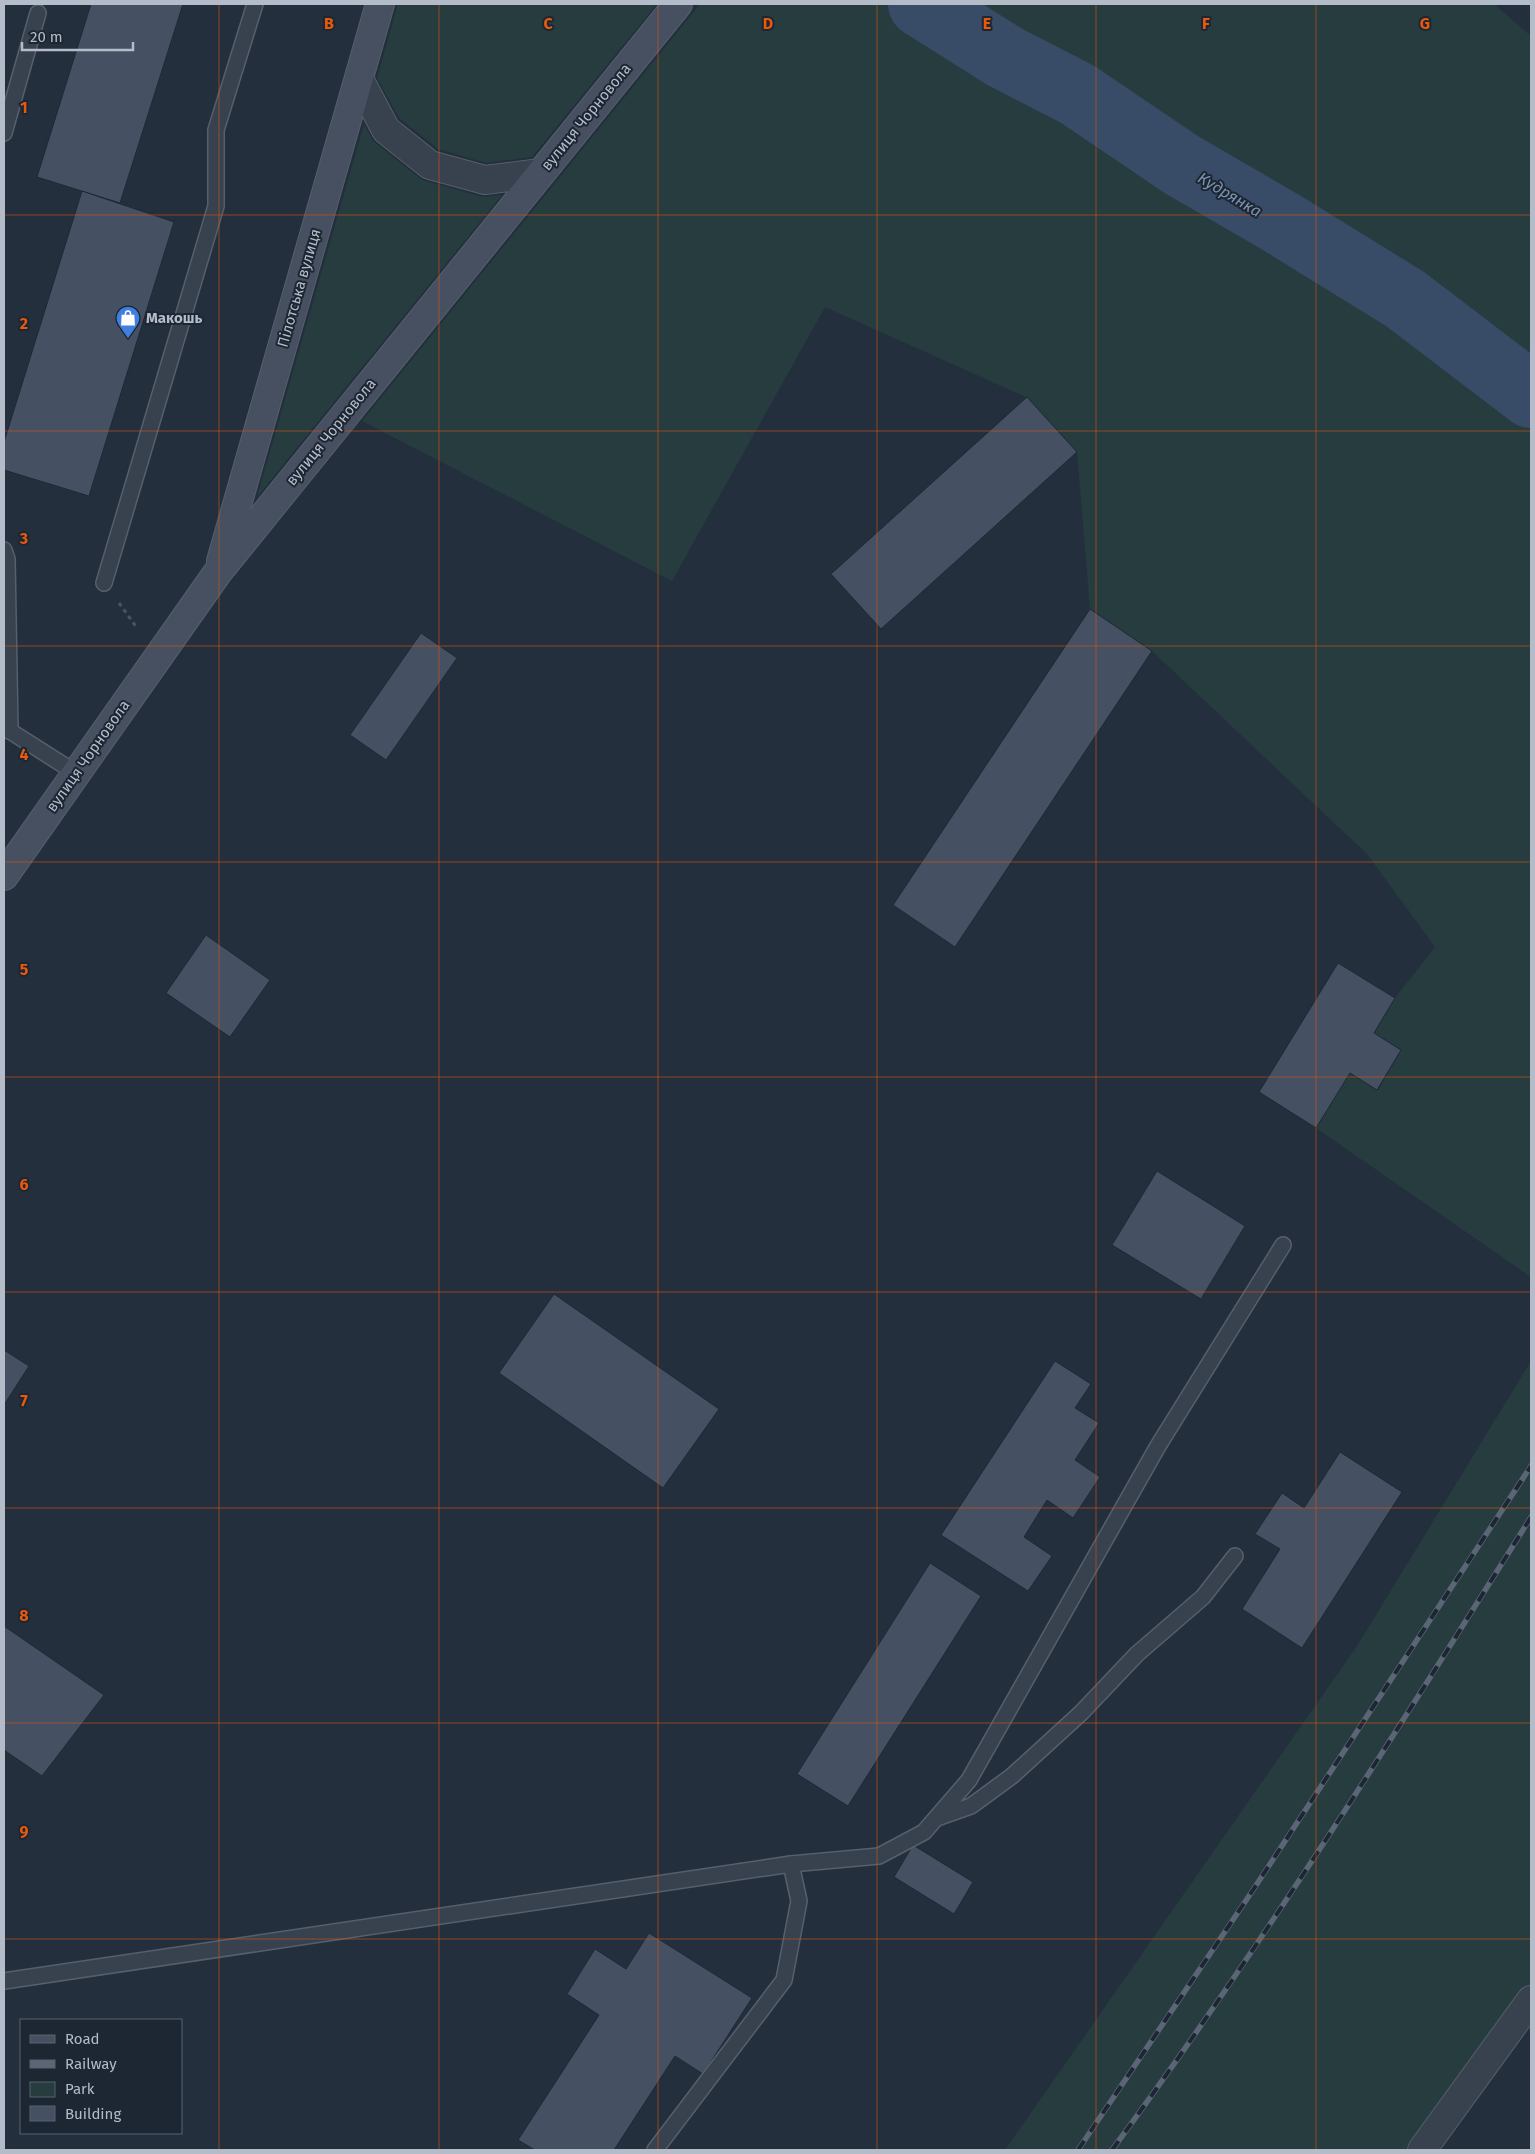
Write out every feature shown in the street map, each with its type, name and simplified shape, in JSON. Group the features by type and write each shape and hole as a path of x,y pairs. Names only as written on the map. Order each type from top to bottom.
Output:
{"street":[{"name":"Пілотська вулиця","path":"218,572 380,4"},
{"name":"вулиця Чорновола","path":"6,870 218,572 678,4"},
{"path":"359,79 386,130 430,165 485,180 541,173"},
{"path":"1422,2150 1531,2000"}],"lane":[{"path":"104,583 216,206 216,130 255,4"},
{"path":"4,133 38,13"},
{"path":"4,550 7,559 6,730 76,773"},
{"path":"4,1981 791,1864 879,1856 924,1832 970,1780 1158,1446 1283,1245"},
{"path":"936,1818 971,1806 1012,1776 1081,1713 1137,1654 1203,1597 1235,1556"},
{"path":"655,2150 784,1980 799,1901 791,1864"}],"green space":[{"path":"398,4 657,4 532,157 486,163 438,149 399,118 377,78"},
{"path":"700,4 1494,4 1531,36 1531,1277 1316,1128 1350,1073 1378,1090 1401,1050 1374,1033 1395,998 1435,947 1367,854 1152,651 1090,609 1077,452 1026,397 825,307 672,581 362,421"},
{"path":"364,124 373,141 422,180 483,197 502,195 257,497"},
{"path":"1531,1361 1531,2000 1422,2150 1005,2150 1357,1646"}],"building":[{"path":"91,4 183,4 120,203 37,177"},
{"path":"82,191 174,222 89,496 4,470 4,442"},
{"path":"1027,397 1077,452 881,629 831,574"},
{"path":"1090,609 1152,651 955,947 893,905"},
{"path":"421,633 457,658 386,760 350,735"},
{"path":"206,935 270,980 230,1037 166,993"},
{"path":"1338,963 1395,998 1374,1033 1401,1050 1377,1090 1350,1073 1316,1128 1259,1092"},
{"path":"1157,1171 1245,1226 1201,1299 1112,1245"},
{"path":"554,1294 719,1409 663,1488 499,1373"},
{"path":"4,1350 29,1366 4,1405"},
{"path":"1055,1361 1091,1384 1075,1408 1099,1423 1075,1460 1100,1477 1073,1518 1047,1500 1024,1537 1052,1556 1028,1591 941,1535"},
{"path":"1340,1452 1402,1492 1302,1648 1242,1609 1280,1549 1255,1534 1282,1493 1304,1508"},
{"path":"930,1563 981,1596 848,1806 797,1774"},
{"path":"4,1626 104,1695 42,1776 4,1750"},
{"path":"913,1845 973,1882 954,1914 894,1877"},
{"path":"649,1933 752,1998 703,2074 675,2056 614,2150 535,2150 518,2140 599,2015 567,1994 595,1949 626,1969"}],"waterway":[{"name":"Кудрянка","path":"921,4 1005,57 1077,94 1182,165 1282,223 1405,299 1531,395"}],"railway":[{"path":"1078,2150 1253,1890 1531,1466"},
{"path":"1112,2150 1222,1995 1328,1837 1531,1517"}],"place":[{"name":"Макошь","path":"128,339"}]}
